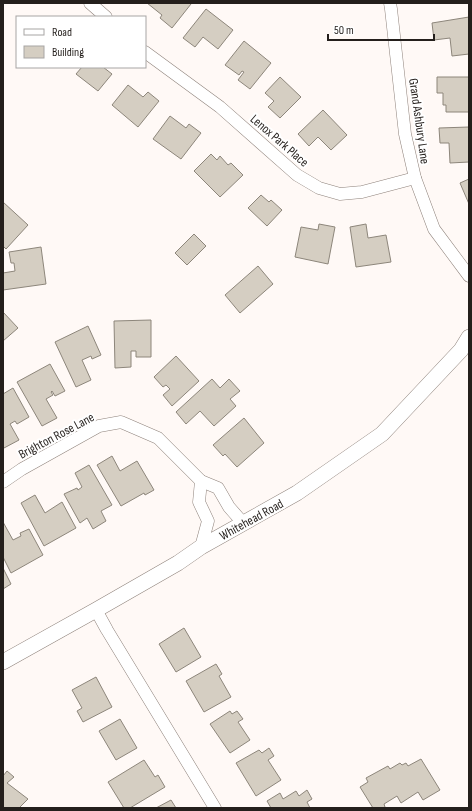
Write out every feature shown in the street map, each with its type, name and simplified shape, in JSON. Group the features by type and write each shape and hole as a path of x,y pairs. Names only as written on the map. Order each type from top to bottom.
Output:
{"street":[{"path":"90,3 105,16"},
{"name":"Grand Ashbury Lane","path":"390,3 392,9 405,134 414,178 434,230 469,276"},
{"name":"Lenox Park Place","path":"146,53 220,107 296,174 319,188 340,194 362,192 414,178"},
{"name":"Whitehead Road","path":"3,662 178,563 201,547 297,493 382,434 460,350 469,337"},
{"name":"Brighton Rose Lane","path":"3,482 22,469 99,426 121,422 158,438 201,481 218,488 229,507 243,523"},
{"path":"201,481 199,502 208,522 201,547"},
{"path":"96,610 106,630 216,808"}],"building":[{"path":"147,3 191,4 172,28 160,18 162,15"},
{"path":"206,9 233,30 218,49 203,37 195,47 183,38"},
{"path":"469,17 469,54 452,56 450,38 434,40 432,23"},
{"path":"244,41 271,63 250,89 238,80 244,72 242,71 239,75 225,65"},
{"path":"81,68 104,68 112,74 98,91 76,74"},
{"path":"280,77 301,97 280,118 268,107 274,101 265,93"},
{"path":"437,77 469,77 469,112 446,112 446,105 443,105 443,93 437,93"},
{"path":"128,85 143,97 148,92 159,101 138,127 112,105"},
{"path":"323,110 347,135 331,150 318,137 309,146 298,134"},
{"path":"170,116 186,128 189,124 201,133 181,159 153,139"},
{"path":"469,127 469,162 450,163 449,143 440,143 439,128"},
{"path":"211,154 217,160 220,156 228,165 231,163 243,175 220,197 194,171"},
{"path":"469,179 469,204 460,183"},
{"path":"261,195 269,202 271,200 282,210 267,226 248,208"},
{"path":"3,202 28,225 6,249 3,246"},
{"path":"319,224 335,227 328,264 295,257 301,227 318,230"},
{"path":"366,224 368,238 386,235 391,262 356,267 350,227"},
{"path":"194,234 206,246 187,265 175,253"},
{"path":"41,247 46,284 3,290 3,273 15,271 14,263 11,263 9,252"},
{"path":"258,266 273,284 240,313 225,295"},
{"path":"3,312 18,328 3,341"},
{"path":"151,320 151,357 136,357 136,351 131,351 131,367 115,368 114,321"},
{"path":"88,326 101,355 92,359 91,356 82,360 91,380 76,387 55,342"},
{"path":"176,356 199,381 172,406 163,395 170,389 166,385 163,387 154,377"},
{"path":"50,364 65,391 55,396 52,391 51,392 53,395 46,399 57,418 42,426 17,382"},
{"path":"212,379 220,388 229,379 240,391 230,399 236,406 214,426 200,411 186,424 176,412"},
{"path":"13,388 29,417 17,424 15,421 10,424 19,440 4,448 3,394"},
{"path":"244,418 264,443 237,467 225,454 223,456 213,445"},
{"path":"112,456 120,471 137,461 154,490 145,495 144,493 121,506 97,465"},
{"path":"89,465 112,505 101,511 106,521 93,529 87,518 80,523 64,494 77,488 78,490 82,487 75,473"},
{"path":"35,495 45,513 62,502 76,528 44,546 21,503"},
{"path":"3,522 13,540 21,536 20,533 29,529 43,555 11,573 3,557"},
{"path":"3,568 11,584 3,589"},
{"path":"184,628 201,657 176,672 159,644"},
{"path":"216,664 222,674 219,676 231,697 204,712 186,681"},
{"path":"96,677 112,707 83,722 77,711 82,708 72,690"},
{"path":"230,711 232,714 237,711 243,719 238,722 250,740 230,753 210,724"},
{"path":"120,719 137,748 116,760 99,731"},
{"path":"269,748 274,756 268,760 281,780 256,796 236,763 259,750 262,753"},
{"path":"421,759 440,790 423,800 418,792 401,803 397,796 384,804 385,807 383,808 373,808 360,787 368,782 366,778 388,766 390,769 400,763 402,765 406,763 408,766"},
{"path":"144,760 155,777 158,775 165,787 130,808 124,808 108,782"},
{"path":"7,771 14,777 7,783 28,799 19,808 3,808 3,776"},
{"path":"307,790 312,799 307,802 310,808 271,808 267,801 280,793 283,799 296,791 299,796"},
{"path":"171,800 176,808 156,808"}]}
